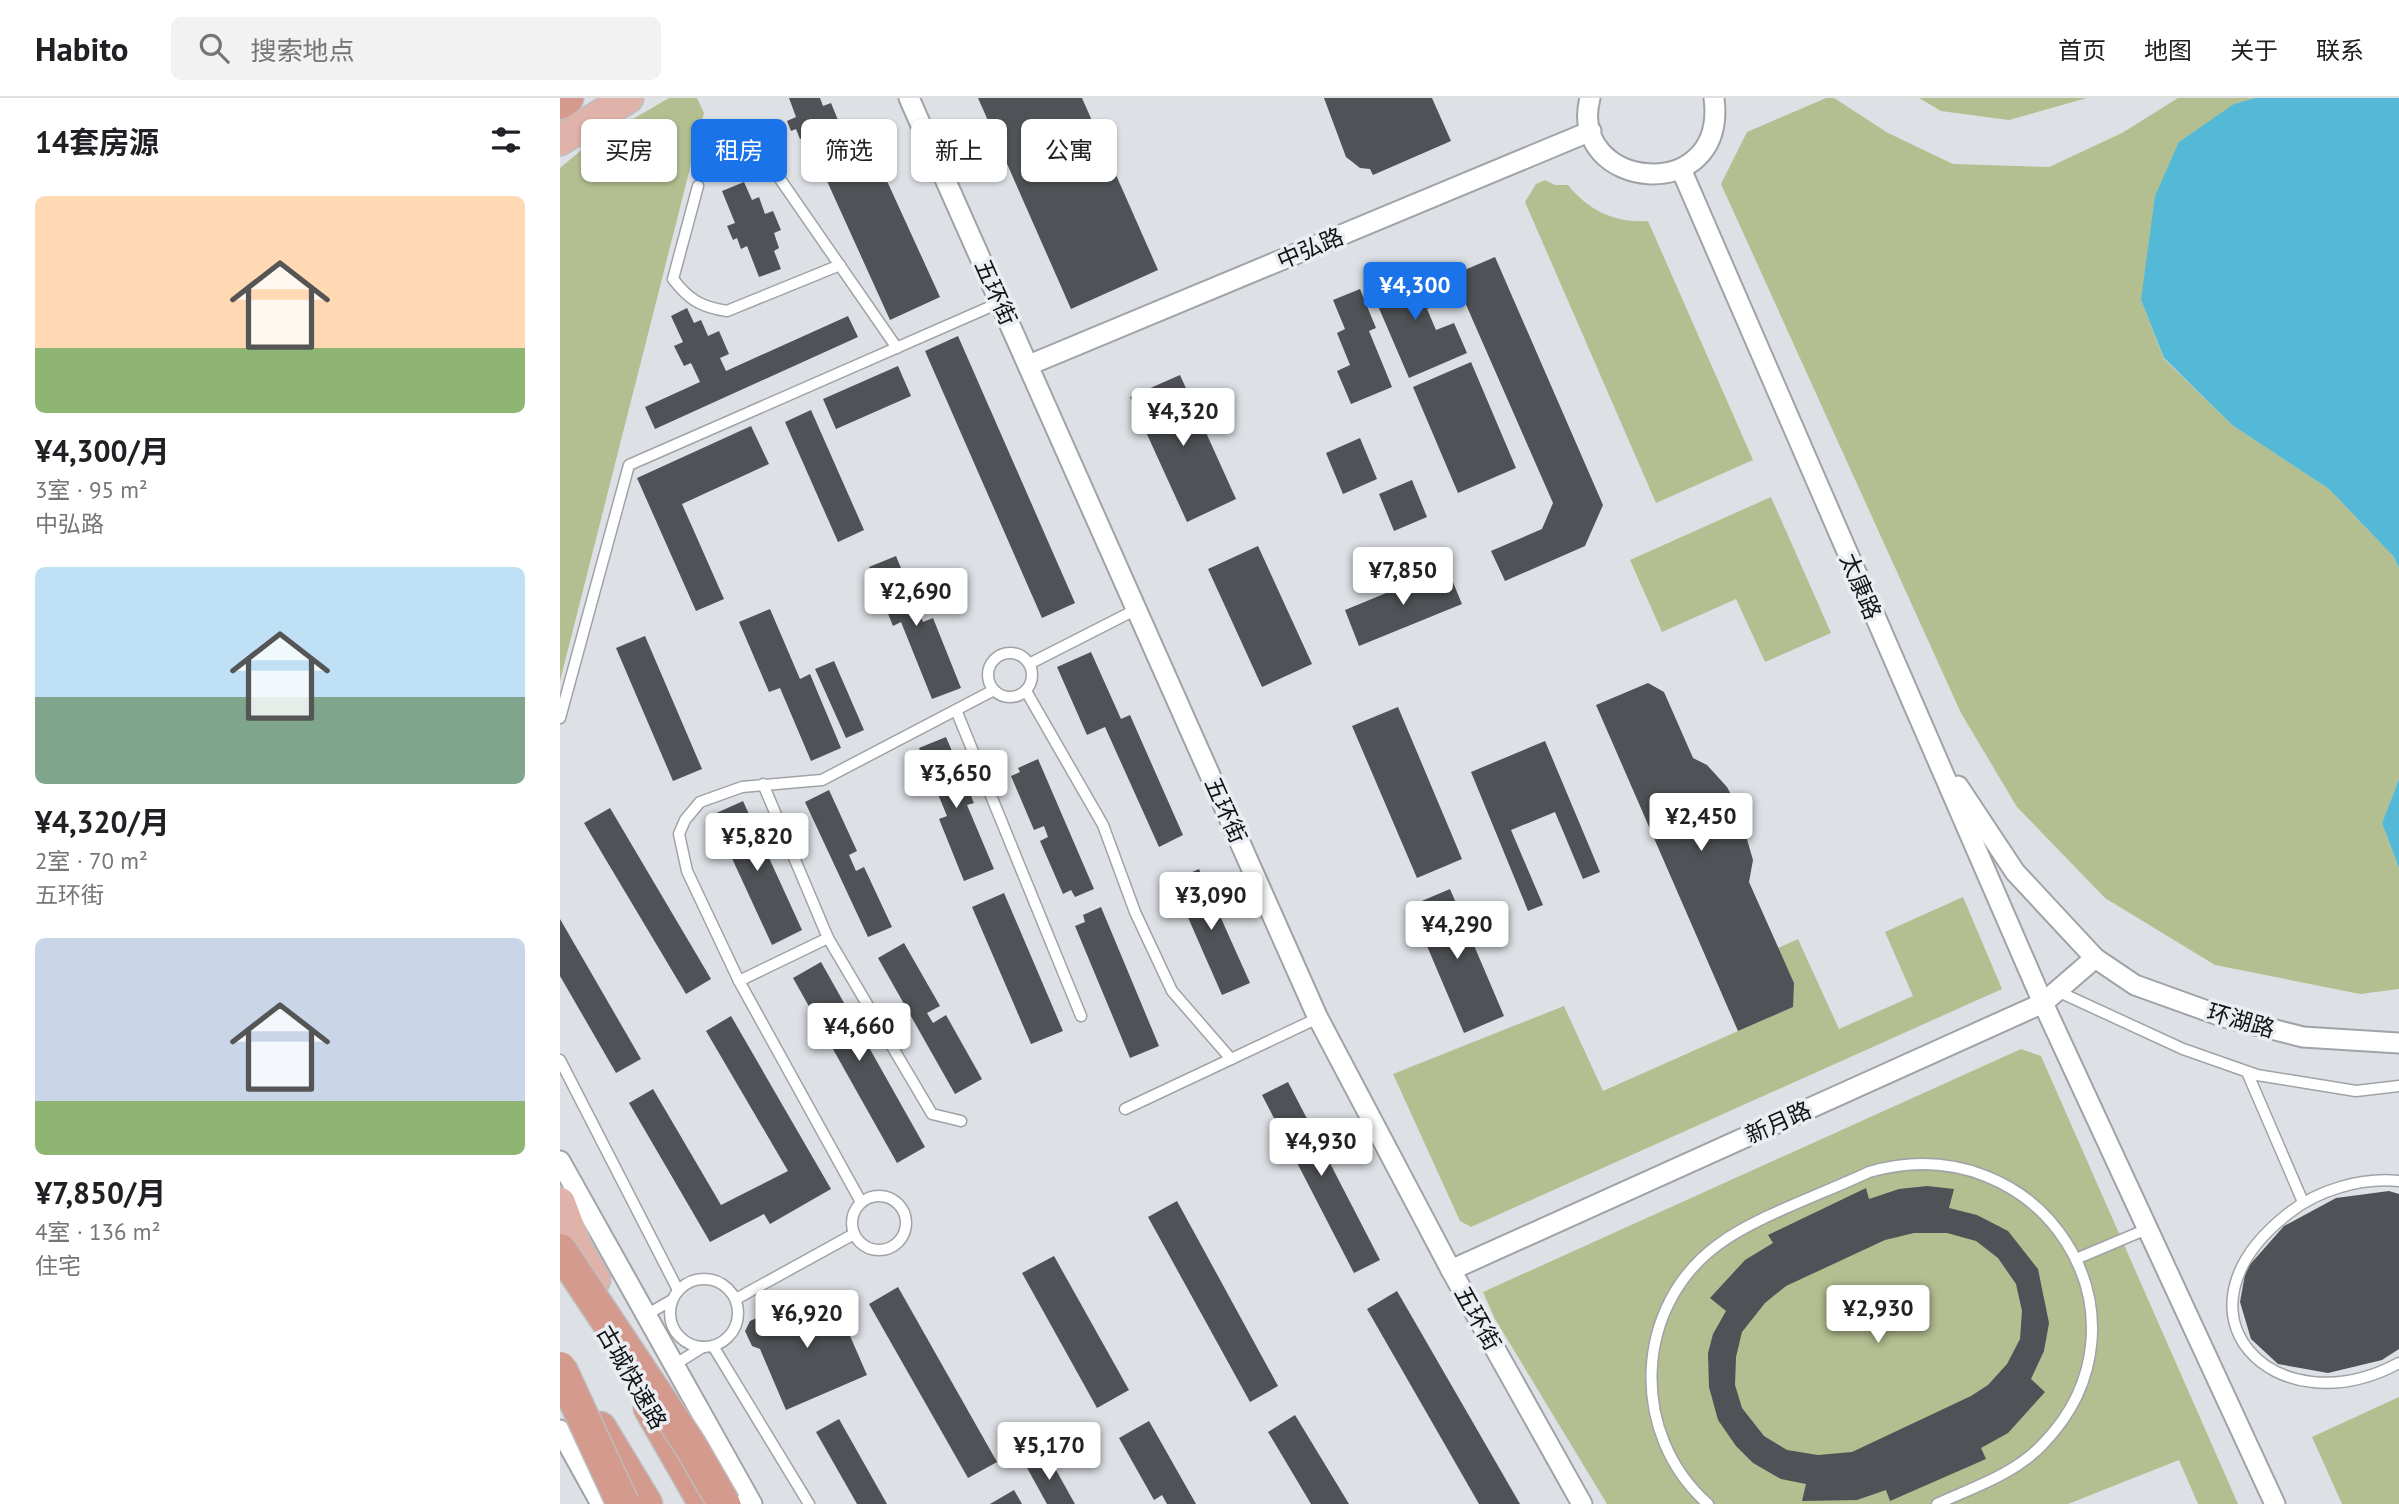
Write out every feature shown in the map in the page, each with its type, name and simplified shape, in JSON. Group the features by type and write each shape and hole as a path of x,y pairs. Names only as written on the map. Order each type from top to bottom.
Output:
{"highway":[{"path":"560,103 567,98"},
{"path":"560,1250 690,1445 724,1504"},
{"name":"古城快速路","path":"560,1250 705,1504"},
{"path":"560,1360 646,1504"},
{"path":"560,1368 623,1504"}],"main road":[{"path":"560,140 628,98"},
{"path":"560,1203 576,1246 718,1504"},
{"path":"560,1376 634,1504"}],"street":[{"name":"五环街","path":"909,98 1318,1018 1451,1270 1582,1504"},
{"path":"1590,98 1591,131 1601,151 1617,166 1637,175 1660,176 1681,169 1694,160 1708,143 1715,122 1714,98"},
{"name":"中弘路","path":"1029,365 1591,131"},
{"name":"太康路","path":"1681,169 1891,654 2050,997 2147,1229 2275,1504"},
{"name":"环湖路","path":"1891,654 1950,772 2015,872 2095,958 2135,985 2224,1017 2303,1037 2399,1043"},
{"name":"新月路","path":"1451,1270 2050,997 2095,958"},
{"path":"560,1161 752,1504"},
{"path":"560,1430 601,1504"}],"lane":[{"path":"782,182 897,348"},
{"path":"698,186 673,279 690,301 710,309 727,311 840,265"},
{"path":"560,718 629,465 1001,302"},
{"path":"1029,664 1137,609"},
{"path":"1018,654 1029,664 1032,678 1026,691 1006,697 994,690 988,676 997,657 1018,654"},
{"path":"861,1202 739,981 687,871 679,834 685,820 700,802 722,793 763,784 822,780 994,690"},
{"path":"1026,691 1103,825 1135,912 1172,991 1231,1059"},
{"path":"956,710 1081,1016"},
{"path":"763,784 828,938 932,1114 961,1121"},
{"path":"739,981 828,938"},
{"path":"2050,997 2247,1072 2356,1091 2399,1086"},
{"path":"1125,1109 1318,1018"},
{"path":"560,1060 678,1290"},
{"path":"2247,1072 2303,1202"},
{"path":"1708,1504 1685,1480 1663,1444 1652,1405 1651,1364 1654,1343 1667,1305 1690,1270 1720,1243 1869,1172 1891,1166 1935,1163 1979,1171 2019,1191 2052,1221 2076,1259 2089,1302 2090,1347 2086,1369 2069,1410 2042,1446 2007,1472 1937,1504"},
{"path":"2399,1181 2365,1182 2303,1202 2257,1240 2237,1274 2232,1298 2241,1341 2270,1370 2304,1381 2328,1382 2385,1371 2399,1363"},
{"path":"878,1196 894,1201 904,1215 904,1233 893,1246 876,1250 867,1248 854,1234 852,1217 861,1202 878,1196"},
{"path":"2076,1259 2147,1229"},
{"path":"736,1299 854,1234"},
{"path":"674,1365 708,1347 732,1333 739,1311 730,1289 710,1278 687,1282 672,1300 670,1311 676,1333 685,1341 708,1347 810,1504"},
{"path":"646,1315 672,1300"}],"green space":[{"path":"669,98 697,98 704,113 702,119 691,119 691,164 560,681 560,168 581,150 581,182 677,182 677,119 633,119"},
{"path":"1826,98 1834,98 1888,133 1953,164 2049,167 2122,133 2178,98 2255,98 2234,104 2141,300 2164,359 2232,425 2329,489 2394,557 2399,568 2399,779 2382,823 2399,868 2399,989 2360,994 2215,965 2105,898 2017,807 1961,713 1721,184 1747,132"},
{"path":"1919,98 2087,98 2009,120 1941,111"},
{"path":"1545,180 1555,185 1568,185 1585,202 1604,214 1625,220 1648,221 1753,460 1656,503 1525,202 1536,184"},
{"path":"1771,497 1831,633 1765,662 1736,599 1662,632 1630,560"},
{"path":"1963,897 2002,989 1471,1227 1460,1221 1393,1074 1564,1006 1603,1091 1792,1007 1794,983 1778,948 1798,939 1839,1029 1913,996 1885,932"},
{"path":"2021,1049 2041,1056 2238,1504 2198,1504 2179,1460 2068,1504 1607,1504 1495,1319 1483,1292"},
{"path":"2399,1397 2399,1504 2342,1504 2312,1437"}],"water":[{"path":"2255,98 2399,98 2399,568 2394,557 2329,489 2232,425 2164,358 2141,300 2155,196 2179,142 2234,104"},
{"path":"2399,779 2399,868 2382,823"}],"building":[{"path":"789,98 820,98 823,106 831,103 838,119 801,119 800,139 796,129 791,131 787,121 796,117"},
{"path":"978,98 1082,98 1091,119 1021,119 1021,182 1117,182 1117,177 1158,270 1071,309 1007,164 1007,119 987,119"},
{"path":"1324,98 1432,98 1451,141 1373,175 1370,169 1360,168 1346,157"},
{"path":"744,182 752,200 759,197 765,214 773,211 781,230 774,233 779,248 774,251 781,269 759,277 747,246 741,249 737,238 733,240 727,226 735,223 722,191"},
{"path":"827,182 887,182 940,297 890,320"},
{"path":"1495,257 1603,505 1585,546 1505,581 1491,551 1542,529 1553,503 1453,275"},
{"path":"1417,264 1435,306 1427,309 1436,330 1454,323 1467,353 1409,378 1369,285"},
{"path":"1360,289 1376,328 1369,331 1392,387 1351,404 1337,371 1350,365 1337,333 1345,329 1333,300"},
{"path":"687,308 694,323 701,320 708,336 719,331 729,354 720,358 726,371 848,316 858,337 655,429 645,407 700,382 691,363 684,366 674,346 683,342 671,316"},
{"path":"958,336 1075,603 1042,618 925,351"},
{"path":"1471,362 1516,468 1458,493 1413,387"},
{"path":"898,366 911,396 836,429 823,399"},
{"path":"1180,375 1236,499 1187,522 1130,397"},
{"path":"811,410 864,530 838,542 785,422"},
{"path":"751,426 769,464 682,504 724,599 696,611 637,478"},
{"path":"1360,438 1377,479 1343,494 1326,453"},
{"path":"1412,480 1427,517 1394,531 1379,494"},
{"path":"1258,546 1312,664 1262,687 1208,569"},
{"path":"896,556 923,622 933,618 961,688 932,699 901,622 893,626 869,567"},
{"path":"1447,568 1462,604 1359,646 1345,610"},
{"path":"770,609 800,679 810,674 841,748 811,761 780,688 769,692 739,622"},
{"path":"645,636 702,769 673,781 616,648"},
{"path":"1091,652 1121,719 1130,715 1183,835 1159,847 1105,727 1087,735 1057,667"},
{"path":"834,661 864,730 846,738 815,669"},
{"path":"1648,683 1664,692 1693,758 1707,765 1727,787 1738,808 1753,860 1749,882 1794,983 1793,1007 1738,1031 1596,705"},
{"path":"1398,707 1462,859 1417,878 1352,726"},
{"path":"946,737 974,803 967,805 994,869 964,881 939,819 947,816 919,748"},
{"path":"1545,741 1600,872 1583,879 1555,812 1511,830 1543,905 1528,911 1471,772"},
{"path":"1038,759 1094,889 1075,897 1071,890 1063,894 1040,841 1048,837 1044,826 1034,830 1011,776 1020,772 1018,768"},
{"path":"829,790 857,851 849,855 856,871 864,867 892,927 868,937 805,802"},
{"path":"743,801 802,930 772,945 712,815"},
{"path":"610,808 711,979 686,994 584,823"},
{"path":"1199,869 1250,983 1222,995 1172,881"},
{"path":"1450,889 1504,1016 1464,1033 1410,906"},
{"path":"1004,893 1063,1031 1031,1044 972,907"},
{"path":"1101,907 1159,1046 1130,1058 1075,926 1085,922 1083,915"},
{"path":"560,919 641,1059 616,1073 560,976"},
{"path":"904,943 940,1006 927,1013 933,1023 946,1015 982,1079 955,1094 878,958"},
{"path":"821,962 925,1147 897,1163 793,978"},
{"path":"731,1016 831,1189 770,1224 764,1214 710,1242 629,1103 653,1089 721,1205 788,1171 706,1031"},
{"path":"1288,1082 1380,1260 1354,1273 1262,1095"},
{"path":"1927,1186 1954,1189 1949,1208 1977,1215 2008,1231 2038,1269 2049,1323 2044,1351 2031,1379 2045,1392 2008,1433 1981,1448 1986,1459 1890,1501 1886,1490 1857,1500 1802,1501 1806,1484 1781,1479 1753,1463 1736,1446 1718,1420 1709,1387 1708,1353 1713,1334 1726,1311 1710,1298 1745,1260 1773,1243 1768,1235 1866,1188 1869,1199 1899,1189","holes":["1914,1233 1947,1233 1976,1241 1998,1258 2016,1284 2022,1311 2020,1339 2007,1364 1988,1385 1971,1396 1852,1452 1818,1455 1787,1450 1764,1436 1742,1408 1735,1385 1736,1357 1742,1332 1765,1303 1786,1286 1885,1240"]},
{"path":"2389,1191 2399,1194 2399,1349 2382,1360 2328,1373 2278,1364 2251,1339 2240,1302 2246,1269 2284,1226 2336,1198"},
{"path":"1177,1201 1278,1386 1250,1402 1148,1217"},
{"path":"1054,1256 1129,1390 1097,1408 1022,1273"},
{"path":"898,1287 997,1462 968,1478 869,1304"},
{"path":"1397,1291 1520,1504 1479,1504 1367,1309"},
{"path":"831,1292 867,1375 786,1410 760,1349 752,1346 745,1331 750,1321 763,1315 770,1319"},
{"path":"1295,1415 1349,1504 1311,1504 1268,1432"},
{"path":"839,1419 887,1504 857,1504 816,1432"},
{"path":"1149,1421 1196,1504 1167,1504 1162,1495 1154,1500 1119,1438"},
{"path":"1047,1454 1075,1504 1047,1504 1026,1466"},
{"path":"1014,1490 1022,1504 990,1504"}]}
